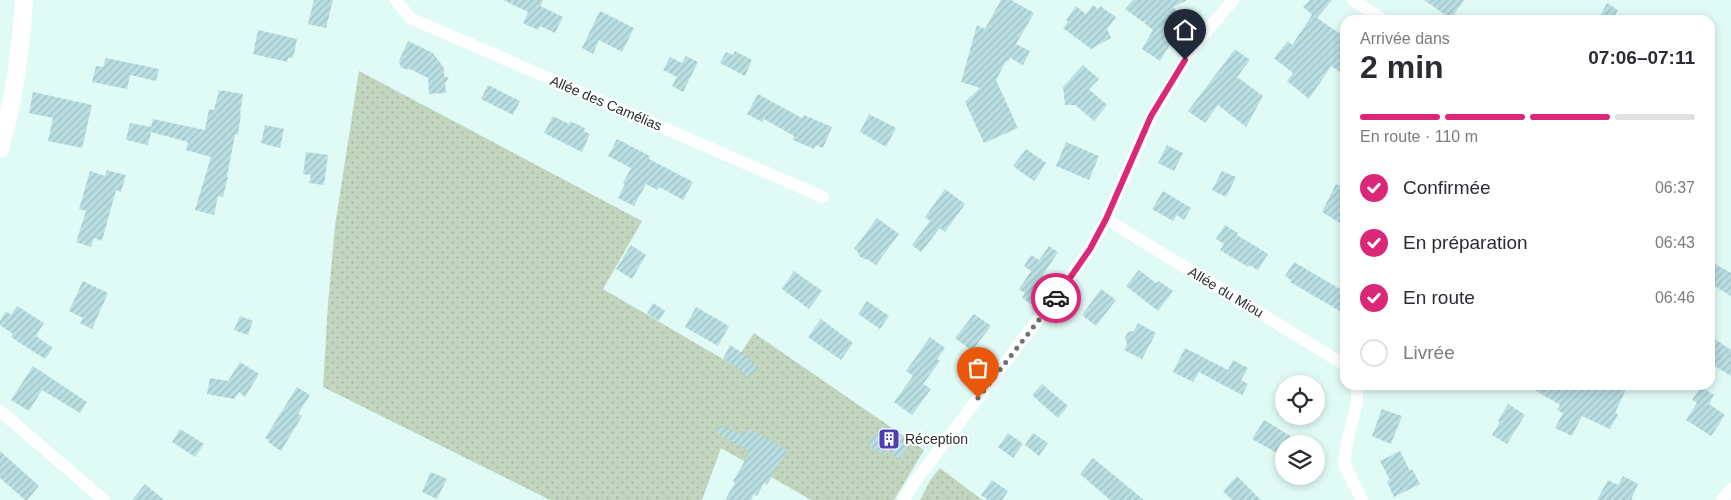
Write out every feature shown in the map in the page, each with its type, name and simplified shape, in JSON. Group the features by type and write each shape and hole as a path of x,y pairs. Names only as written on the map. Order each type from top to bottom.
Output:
{"main road":[{"path":"0,149 17,76 24,0"}],"street":[{"name":"Allée des Camélias","path":"396,0 410,18 823,197"},
{"path":"904,500 919,477 1056,297 1090,249 1106,219 1151,116 1194,46 1234,0"},
{"path":"1353,0 1376,15"},
{"name":"Allée du Miou","path":"1106,219 1340,361"},
{"path":"1357,390 1357,402 1344,464 1362,500"},
{"path":"0,411 104,500"},
{"path":"1722,500 1731,489"}],"green space":[{"path":"359,71 642,221 603,289 733,365 754,333 924,450 894,500 811,500 721,448 702,500 550,500 323,387 335,226"},
{"path":"940,468 982,500 920,500 931,479"}],"building":[{"path":"314,0 333,0 326,28 308,24"},
{"path":"503,0 543,0 540,6 563,17 555,33 540,26 538,30 523,23 528,12"},
{"path":"1001,0 1011,0 1034,13 1016,44 1030,51 1023,65 1010,58 1008,62 1006,61 996,80 1018,128 984,143 965,102 980,88 961,82 977,25 985,29"},
{"path":"1133,0 1187,0 1173,7 1186,20 1165,40 1171,43 1160,61 1142,49 1153,30 1144,23 1147,20 1143,22 1125,9"},
{"path":"1310,0 1332,0 1317,18 1340,34 1340,72 1331,66 1309,99 1287,81 1293,73 1274,58 1288,41 1292,45 1312,15 1303,7"},
{"path":"1424,0 1464,0 1454,15 1445,15"},
{"path":"1607,3 1618,10 1615,15 1601,15"},
{"path":"1093,5 1098,9 1100,6 1116,17 1107,29 1111,38 1091,49 1063,28 1076,6 1086,14"},
{"path":"600,11 634,28 622,52 599,40 593,54 582,48"},
{"path":"258,30 297,39 293,58 288,58 287,62 253,54"},
{"path":"408,41 433,53 444,68 444,76 449,78 445,83 446,93 429,94 428,78 410,69 407,70 401,67 399,61"},
{"path":"1235,49 1250,60 1237,77 1263,96 1246,127 1218,105 1205,123 1188,111"},
{"path":"735,51 752,60 745,76 720,63 726,52 733,55"},
{"path":"686,56 698,62 683,92 672,86 677,77 663,70 670,57 682,63"},
{"path":"106,58 159,69 156,81 130,75 127,89 92,82 96,66 103,67"},
{"path":"1083,65 1099,79 1089,89 1107,105 1094,121 1075,105 1065,105 1063,87"},
{"path":"488,85 520,101 513,115 481,99"},
{"path":"219,90 243,94 238,135 235,134 228,177 223,197 218,196 214,215 195,210 211,157 186,150 188,142 151,132 148,145 126,140 130,123 151,127 153,119 205,130 209,109 214,110"},
{"path":"33,92 92,105 82,148 48,141 53,118 29,113"},
{"path":"758,94 802,118 804,115 832,127 823,148 816,145 814,149 793,140 794,136 764,119 762,122 747,114"},
{"path":"869,114 896,128 886,147 860,132"},
{"path":"553,116 569,124 570,121 585,128 584,131 590,134 582,152 544,133"},
{"path":"265,125 284,129 280,148 261,143"},
{"path":"617,139 650,156 649,159 693,182 683,200 659,187 657,190 646,184 634,206 618,198 631,168 608,156"},
{"path":"1066,142 1099,156 1089,180 1056,166"},
{"path":"1167,145 1183,153 1174,171 1158,163"},
{"path":"1026,149 1046,163 1034,181 1013,166"},
{"path":"306,152 328,155 324,185 309,183 311,175 303,174"},
{"path":"107,170 126,175 121,192 116,190 102,241 94,238 91,247 76,242 86,211 79,209 90,171 105,176"},
{"path":"1222,171 1236,177 1226,197 1212,190"},
{"path":"1336,184 1340,186 1340,223 1322,212"},
{"path":"945,189 965,204 945,232 940,228 921,252 912,245 930,221 925,217"},
{"path":"1163,191 1191,208 1184,220 1177,215 1173,221 1152,209"},
{"path":"877,218 899,234 876,265 859,256 858,252 854,249"},
{"path":"1225,225 1238,233 1237,235 1268,254 1258,270 1249,265 1248,267 1220,250 1224,244 1216,239"},
{"path":"631,245 646,255 632,279 616,269"},
{"path":"1049,246 1058,252 1043,275 1052,281 1034,306 1022,298 1025,293 1019,289 1031,271 1024,266 1031,255 1039,260"},
{"path":"1294,262 1340,289 1340,311 1290,282 1291,280 1285,276"},
{"path":"1715,264 1731,273 1731,296 1715,286"},
{"path":"1139,270 1156,283 1159,281 1173,291 1158,311 1126,286"},
{"path":"794,271 822,291 809,309 782,289"},
{"path":"83,281 108,293 92,329 80,323 83,318 69,311"},
{"path":"1101,289 1116,300 1096,326 1082,315"},
{"path":"867,301 889,316 880,329 858,314"},
{"path":"653,303 665,311 659,321 647,314"},
{"path":"17,306 44,323 36,336 53,348 45,359 11,337 13,334 0,325 0,321 6,311 11,315"},
{"path":"696,307 729,326 718,346 685,327"},
{"path":"974,314 991,326 972,351 955,338"},
{"path":"240,316 253,321 248,335 234,330"},
{"path":"821,319 853,343 841,360 808,337"},
{"path":"1138,323 1156,333 1142,359 1124,350 1127,344 1125,338 1128,332 1134,331"},
{"path":"930,337 945,348 937,359 940,361 923,384 931,389 912,415 894,402 913,376 906,371"},
{"path":"1715,339 1731,350 1731,376 1715,366"},
{"path":"730,345 744,354 757,369 748,378 738,368 723,359"},
{"path":"1185,348 1228,370 1233,360 1248,368 1241,380 1248,384 1242,395 1199,372 1193,382 1173,372"},
{"path":"240,362 259,374 245,397 239,392 234,399 207,394 210,378 228,381"},
{"path":"33,366 87,402 80,413 42,390 29,411 11,400"},
{"path":"1042,384 1068,406 1058,418 1032,395"},
{"path":"297,387 310,395 298,414 302,416 281,451 265,438"},
{"path":"1534,390 1626,390 1615,413 1618,414 1610,429 1582,416 1572,436 1555,428 1563,413 1557,410 1560,405"},
{"path":"1699,390 1706,390 1714,395 1709,404 1725,415 1711,436 1686,420 1697,403 1692,400"},
{"path":"1508,404 1525,415 1507,444 1492,435"},
{"path":"1382,409 1402,416 1391,444 1372,436"},
{"path":"1264,420 1288,435 1275,435 1275,452 1252,439"},
{"name":"Réception","path":"884,425 908,442 908,447 899,459 887,449 883,455 868,444"},
{"path":"719,426 742,434 743,431 748,433 750,429 787,450 767,485 764,483 757,496 754,494 751,500 725,500 735,483 733,481 750,452 716,432"},
{"path":"180,429 204,444 195,457 172,442"},
{"path":"1008,433 1023,444 1013,458 998,447"},
{"path":"1033,433 1048,443 1039,456 1025,445"},
{"path":"0,451 39,486 27,500 0,478"},
{"path":"1400,451 1410,471 1412,469 1420,484 1394,497 1387,482 1390,480 1380,461"},
{"path":"1093,458 1144,500 1110,500 1080,474"},
{"path":"431,472 447,479 437,499 422,492"},
{"path":"1237,476 1261,500 1232,500 1223,491"},
{"path":"1623,476 1638,484 1631,500 1597,500 1608,480 1618,485"},
{"path":"992,480 1008,491 1002,500 988,500 981,495"},
{"path":"145,484 164,500 132,500"}],"way so far":[{"path":"978,398 1056,298"}],"place":[{"name":"Réception","path":"889,439"}],"route":[{"path":"1056,298 1090,249 1106,219 1151,116 1185,60"}]}
